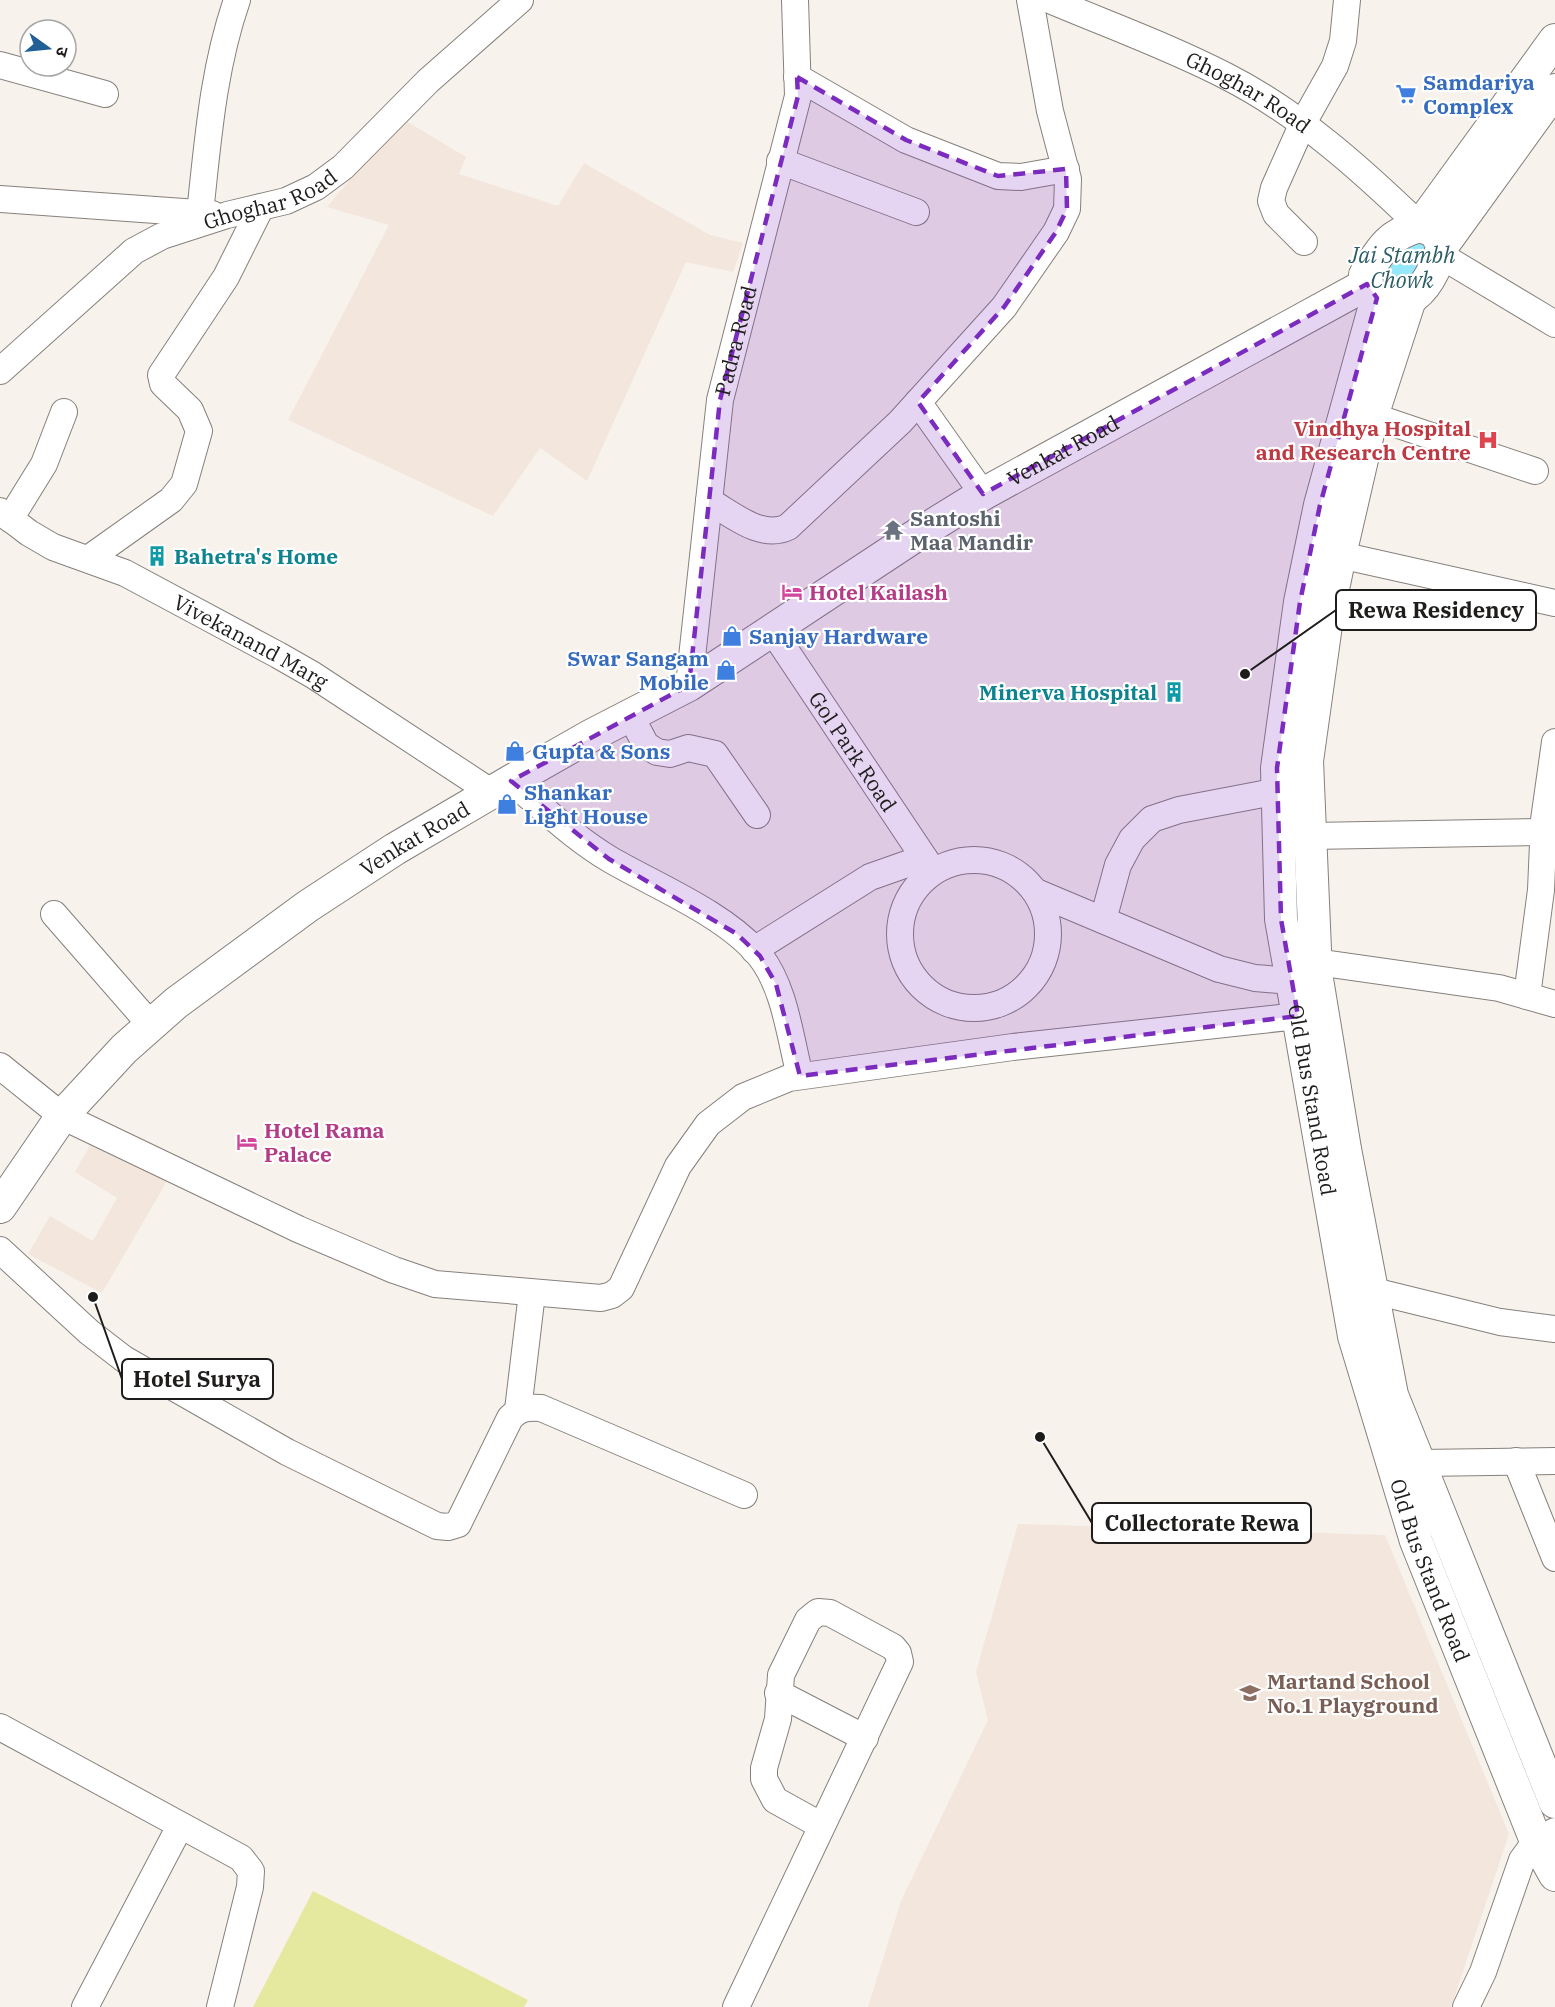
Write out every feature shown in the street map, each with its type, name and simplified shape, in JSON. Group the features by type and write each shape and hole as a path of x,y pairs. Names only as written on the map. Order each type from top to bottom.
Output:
{"main road":[{"path":"1434,242 1400,231 1380,249 1365,275 1372,291 1383,303 1402,302 1411,296 1422,288 1438,264 1434,242 1555,40"},
{"path":"1434,242 1555,90"},
{"name":"Venkat Road","path":"0,1207 62,1116 150,1024 308,906 395,849 501,787 689,685 912,537 982,494 1372,291"},
{"name":"Old Bus Stand Road","path":"1372,291 1320,505 1300,602 1277,768 1281,919 1299,971 1345,1149 1374,1291 1392,1395 1555,1802"},
{"name":"Old Bus Stand Road","path":"1411,296 1372,416 1328,618 1307,761 1310,836 1299,971 1298,1016 1354,1336 1416,1541 1546,1836 1555,1875"}],"street":[{"path":"200,213 212,98 220,58 237,0"},
{"name":"Ghoghar Road","path":"0,371 134,251 162,236 227,215 286,201 316,187 344,167 428,81 520,0"},
{"name":"Padra Road","path":"689,685 720,400 798,96 795,0"},
{"path":"709,501 769,532 788,526 918,402 1004,307 1056,232 1067,209 1069,191 1066,169 1050,111 1030,0"},
{"name":"Ghoghar Road","path":"1050,0 1226,76 1303,123 1378,185 1434,242 1555,324"},
{"path":"1304,242 1276,214 1271,201 1274,188 1303,123 1335,66 1343,41 1347,0"},
{"path":"0,65 105,94"},
{"path":"797,77 906,140 998,176 1021,177 1066,169"},
{"path":"780,161 916,212"},
{"path":"0,199 227,215"},
{"path":"88,559 171,500 184,484 199,431 190,410 163,384 161,375 226,277 261,207"},
{"path":"918,402 982,494"},
{"path":"5,515 44,464 64,412"},
{"path":"1372,416 1535,471"},
{"name":"Vivekanand Marg","path":"5,515 54,547 125,573 313,675 501,787 609,859 737,934 754,950 776,984 800,1076"},
{"path":"1340,555 1555,603"},
{"name":"Gol Park Road","path":"772,630 929,865"},
{"path":"630,715 646,745 657,752 670,754 688,748 715,754 757,815"},
{"path":"1527,996 1544,945 1541,890 1544,832 1555,742"},
{"path":"1103,920 1118,865 1132,838 1152,819 1179,810 1278,791"},
{"path":"1310,836 1544,832"},
{"path":"754,950 870,877 929,865 960,860 989,860 1016,872 1036,892 1048,919 1047,949 1036,976 1015,997 988,1008 959,1008 932,996 912,975 901,948 901,919 929,865"},
{"path":"1036,892 1219,969 1255,978 1299,971 1499,988 1555,1004"},
{"path":"54,914 150,1024"},
{"path":"0,1066 62,1116 298,1229 394,1270 435,1284 591,1298 612,1295 621,1288 678,1166 708,1124 743,1097 789,1078 1013,1047 1298,1016"},
{"path":"0,1250 89,1332 124,1359 287,1452 437,1526 448,1527 458,1524 463,1517 510,1418 518,1410 532,1293"},
{"path":"1374,1291 1500,1322 1555,1329"},
{"path":"518,1410 541,1408 744,1495"},
{"path":"1516,1461 1555,1558"},
{"path":"1420,1463 1555,1461"},
{"path":"736,2007 900,1662 898,1653 893,1647 830,1613 818,1612 808,1620 781,1675 778,1719 764,1768 764,1779 775,1800 822,1826"},
{"path":"778,1693 865,1738"},
{"path":"0,1726 241,1858 251,1871 250,1887 220,2007"},
{"path":"85,2007 180,1826"},
{"path":"1466,2007 1483,1972 1522,1860 1546,1836"}],"highlighted area":[{"path":"797,77 906,140 998,176 1066,169 1067,209 1056,232 1004,307 918,402 983,494 1367,284 1377,298 1320,505 1300,602 1277,768 1281,919 1298,1016 800,1076 776,984 760,956 737,934 609,859 511,781 689,685 720,400 798,96"}],"shaded area":[{"path":"401,118 466,157 459,174 558,206 584,163 710,235 743,243 733,272 686,262 587,481 540,448 493,516 288,420 389,225 327,207"},
{"path":"93,1140 167,1181 102,1293 28,1254 50,1216 93,1241 117,1198 75,1172"},
{"path":"1018,1524 1385,1535 1509,1834 1451,2007 868,2007 901,1901 988,1720 976,1672"}],"green space":[{"path":"313,1891 528,2000 524,2007 253,2007"}],"water":[{"name":"Jai Stambh Chowk","path":"1434,231 1422,288 1368,290 1380,249"}],"place":[{"name":"Samdariya Complex","path":"1406,94"},
{"name":"Vindhya Hospital and Research Centre","path":"1488,440"},
{"name":"Santoshi Maa Mandir","path":"893,530"},
{"name":"Bahetra's Home","path":"157,556"},
{"name":"Hotel Kailash","path":"792,592"},
{"name":"Sanjay Hardware","path":"732,636"},
{"name":"Swar Sangam Mobile","path":"726,670"},
{"name":"Rewa Residency","path":"1245,674"},
{"name":"Minerva Hospital","path":"1174,692"},
{"name":"Gupta & Sons","path":"515,751"},
{"name":"Shankar Light House","path":"507,804"},
{"name":"Hotel Rama Palace","path":"247,1142"},
{"name":"Hotel Surya","path":"93,1297"},
{"name":"Collectorate Rewa","path":"1040,1437"},
{"name":"Martand School No.1 Playground","path":"1250,1693"}]}
